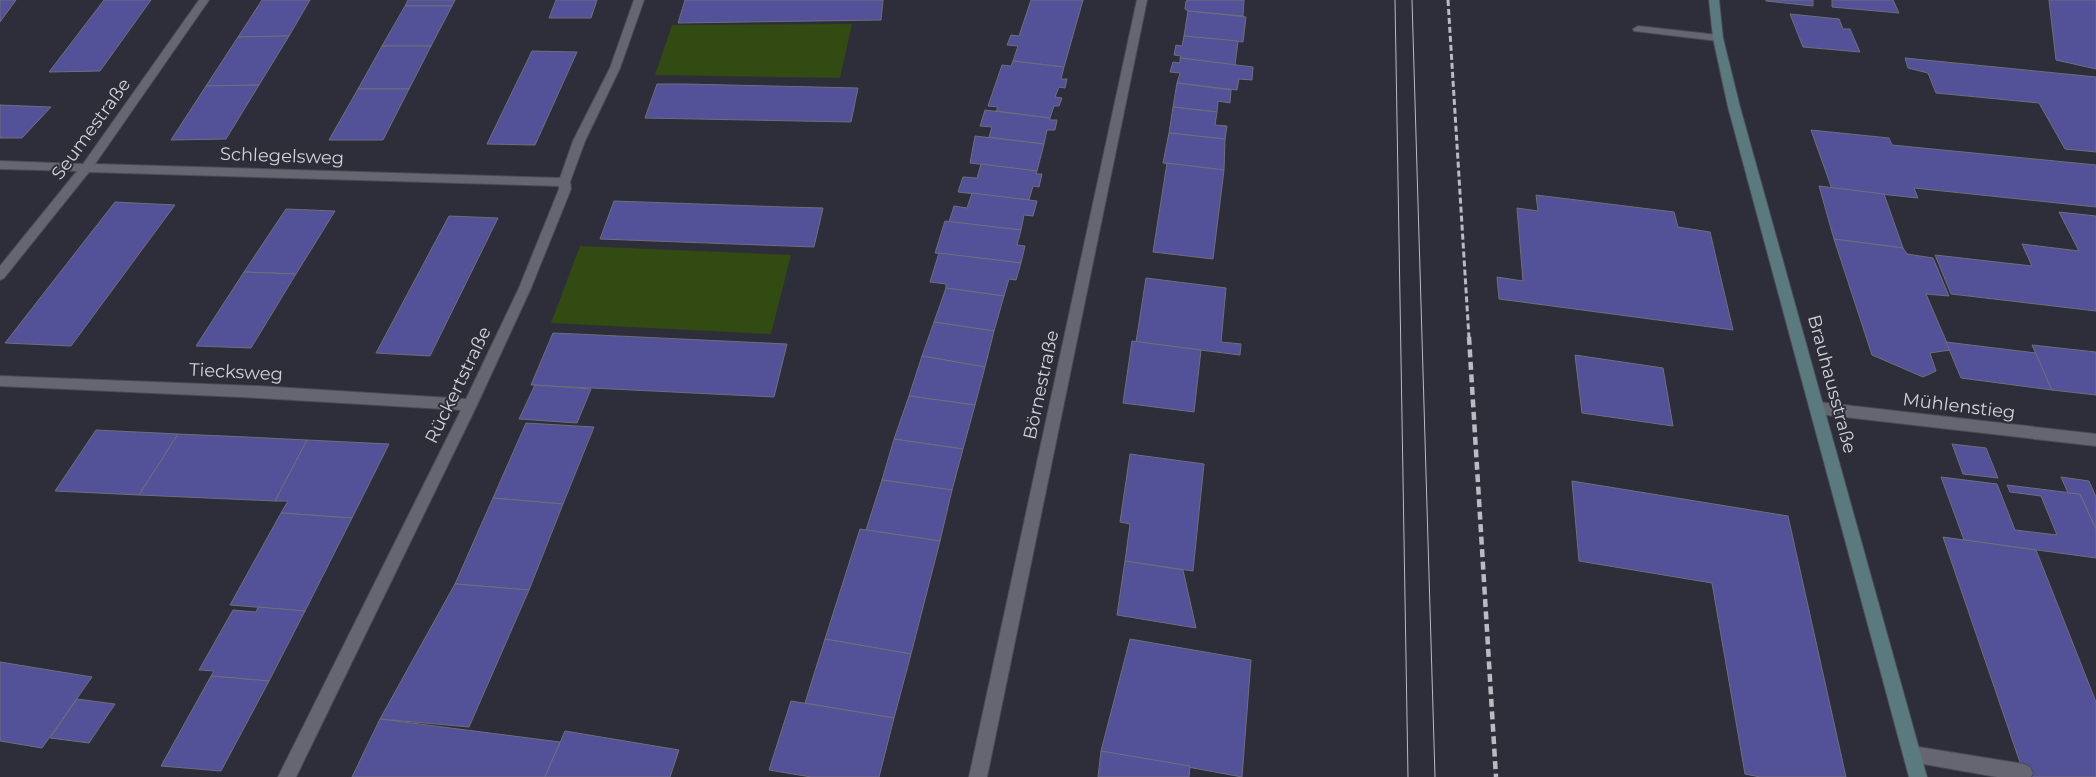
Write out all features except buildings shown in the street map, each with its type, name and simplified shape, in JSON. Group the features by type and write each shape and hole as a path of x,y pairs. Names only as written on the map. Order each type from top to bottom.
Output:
{"main road":[{"name":"Brauhausstraße","path":"1714,0 1718,38 1734,107 1918,777"}],"street":[{"name":"Seumestraße","path":"0,275 86,168 204,0"},
{"name":"Rückertstraße","path":"287,777 470,405 525,288 565,189 564,182 579,141 615,68 639,0"},
{"name":"Börnestraße","path":"978,777 1142,0"},
{"path":"1638,30 1718,38"},
{"name":"Schlegelsweg","path":"0,165 564,182"},
{"name":"Tiecksweg","path":"0,381 259,392 470,405"},
{"name":"Mühlenstieg","path":"1818,408 2096,440"},
{"path":"1912,754 2024,773"}],"green space":[{"path":"852,24 840,78 655,75 672,25"},
{"path":"580,246 791,255 771,334 551,323"}],"tram line":[{"path":"1395,0 1408,777"},
{"path":"1412,0 1435,777"}],"railway":[{"path":"1448,0 1469,338"},
{"path":"1469,337 1496,777"}]}
